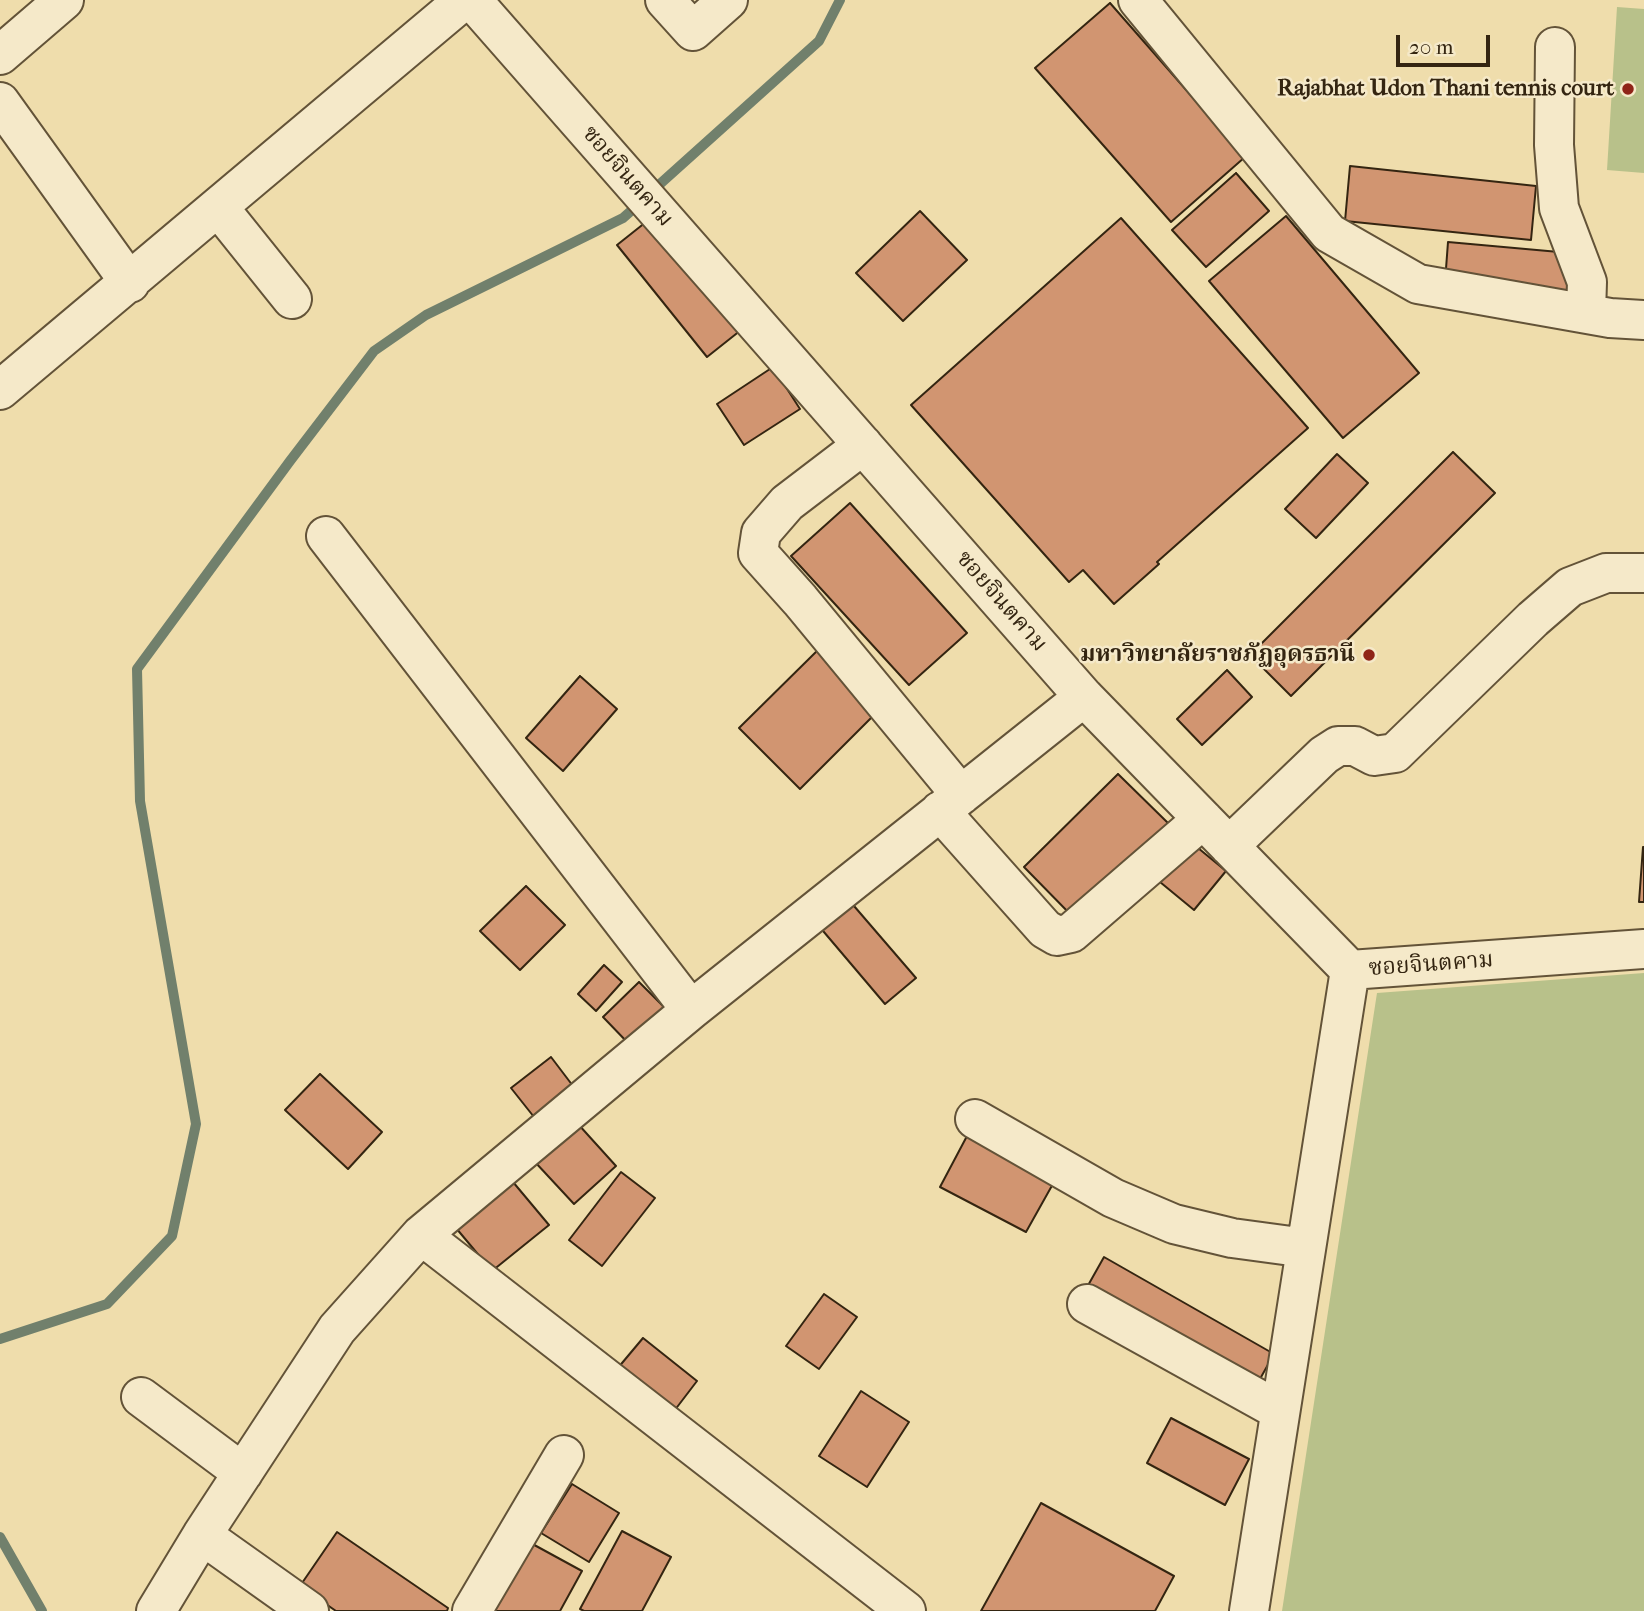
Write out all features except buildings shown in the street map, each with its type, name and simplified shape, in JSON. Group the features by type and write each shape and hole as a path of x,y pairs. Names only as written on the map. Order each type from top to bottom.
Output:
{"street":[{"path":"0,55 64,0"},
{"path":"0,390 464,0"},
{"name":"ซอยจินตคาม","path":"472,0 1084,697 1350,970 1644,949"},
{"path":"665,0 693,31 729,0"},
{"path":"1138,0 1329,233 1418,284 1610,318 1644,320"},
{"path":"1555,47 1554,145 1559,208 1587,282 1586,313"},
{"path":"0,102 130,283"},
{"path":"219,208 292,299"},
{"path":"863,445 787,503 761,533 758,553 800,600 1045,929 1057,936 1072,933 1203,819"},
{"path":"326,536 691,1010"},
{"path":"1229,846 1324,755 1338,746 1355,746 1374,756 1395,753 1533,618 1570,587 1606,573 1644,573"},
{"path":"156,1611 202,1535 337,1329 421,1235 691,1010 1084,697"},
{"path":"1249,1611 1350,970"},
{"path":"975,1119 1114,1198 1174,1224 1233,1238 1306,1248"},
{"path":"421,1235 906,1611"},
{"path":"1087,1304 1280,1411"},
{"path":"141,1397 243,1473"},
{"path":"472,1611 564,1455"},
{"path":"202,1535 309,1611"}],"green space":[{"name":"Rajabhat Udon Thani tennis court","path":"1617,7 1644,9 1644,173 1607,170"},
{"path":"1644,973 1644,1611 1282,1611 1377,993"}],"waterway":[{"path":"651,192 819,41 840,0"},
{"path":"0,1339 107,1304 172,1236 196,1124 140,801 137,669 374,351 426,315 623,218 640,203"},
{"path":"0,1537 42,1611"}],"place":[{"name":"Rajabhat Udon Thani tennis court","path":"1628,89"},
{"name":"มหาวิทยาลัยราชภัฏอุดรธานี","path":"1369,655"}]}
